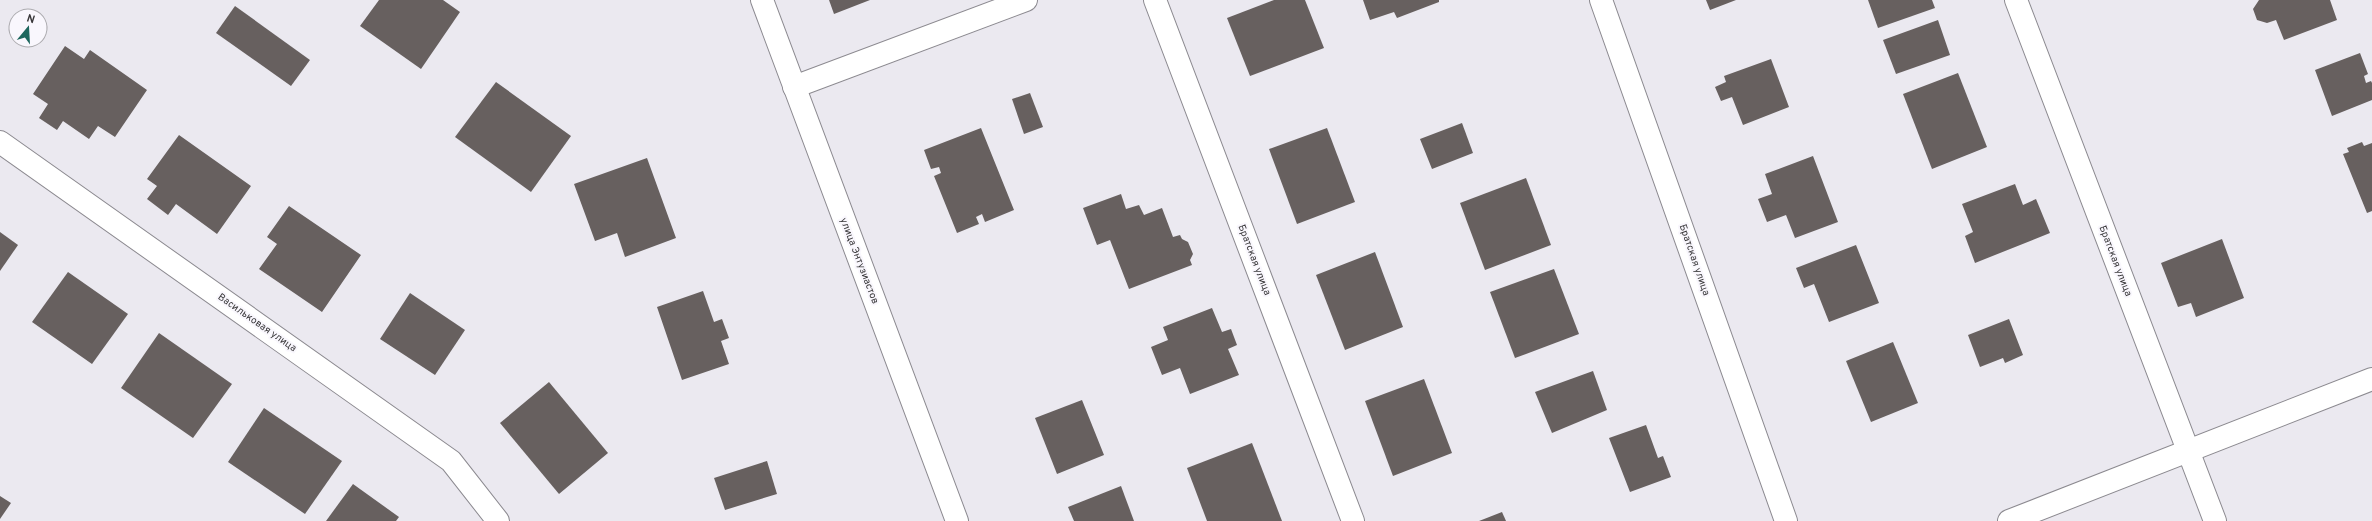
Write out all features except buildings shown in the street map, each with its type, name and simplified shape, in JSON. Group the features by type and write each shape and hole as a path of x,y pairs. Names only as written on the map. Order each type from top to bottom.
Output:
{"street":[{"name":"улица Энтузиастов","path":"762,0 957,521"},
{"path":"794,87 1026,0"},
{"name":"Братская улица","path":"1155,0 1353,521"},
{"name":"Братская улица","path":"1602,0 1786,521"},
{"name":"Братская улица","path":"2016,0 2215,521"},
{"name":"Васильковая улица","path":"0,142 451,461 498,521"},
{"path":"2009,521 2187,450 2372,379"}]}
